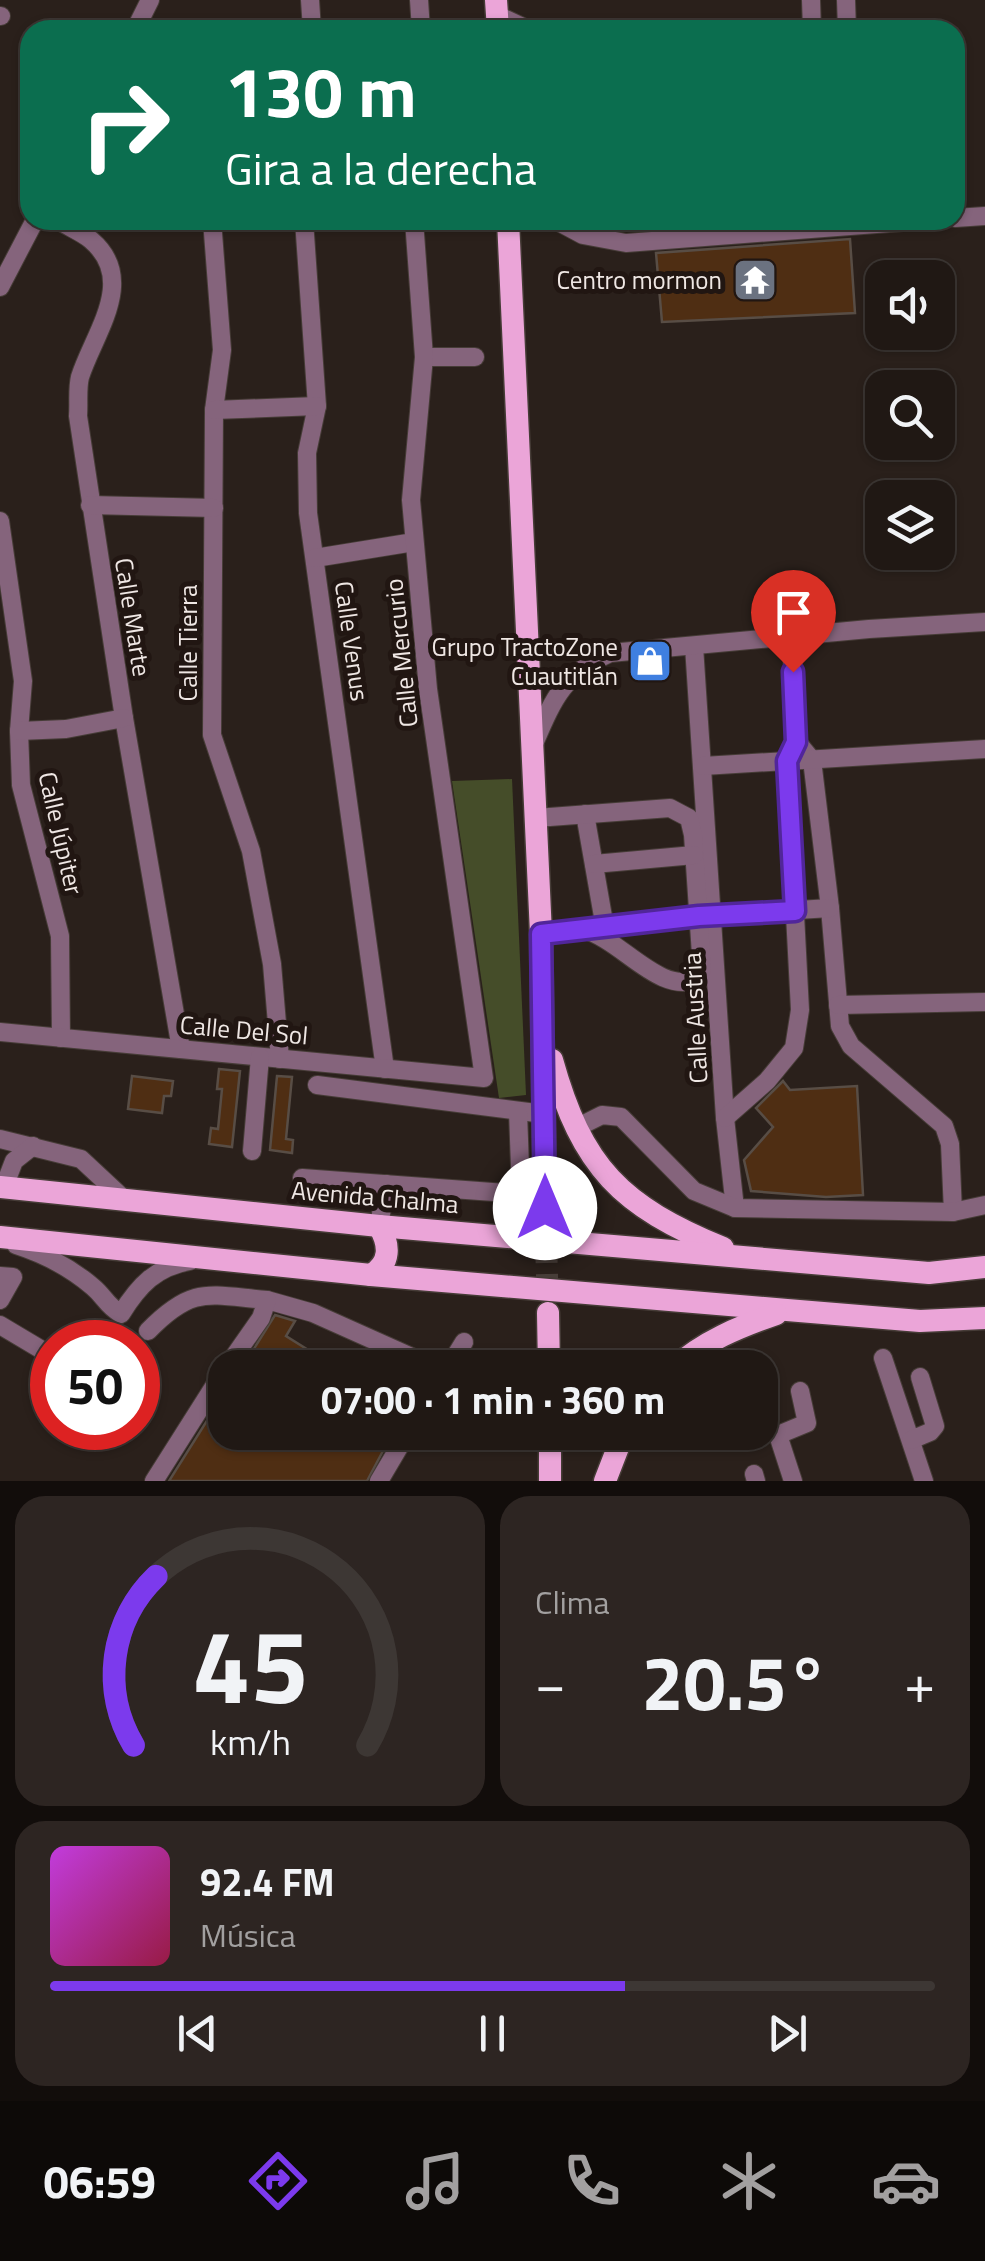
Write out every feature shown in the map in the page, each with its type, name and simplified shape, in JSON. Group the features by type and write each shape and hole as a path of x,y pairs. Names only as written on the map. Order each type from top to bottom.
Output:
{"main road":[{"path":"508,230 541,934 545,1203"},
{"path":"544,1034 576,1128 592,1156 622,1193 678,1227 740,1256"},
{"name":"Avenida Chalma","path":"2,1187 380,1226 929,1273 985,1267"},
{"path":"371,1275 382,1268 386,1257 386,1238 380,1226"},
{"path":"0,1238 371,1275 920,1321 984,1319"},
{"path":"929,1273 985,1252"},
{"path":"694,1350 738,1327 787,1310"},
{"path":"548,1313 548,1350"},
{"path":"550,1450 550,1481"},
{"path":"605,1481 617,1450"}],"street":[{"path":"0,287 30,230"},
{"name":"Calle Marte","path":"74,230 92,241 108,261 114,286 111,304 79,380 78,416 124,718 181,1050"},
{"name":"Calle Tierra","path":"213,230 222,350 214,410 212,736 251,851 272,964 280,1059"},
{"name":"Calle Venus","path":"305,230 317,406 308,453 308,513 385,1069"},
{"name":"Calle Mercurio","path":"415,230 424,357 410,500 428,689 484,1078"},
{"path":"575,230 626,243 797,230"},
{"path":"424,357 475,357"},
{"path":"214,410 317,406"},
{"path":"90,505 214,508"},
{"name":"Calle Júpiter","path":"0,521 23,681 19,731 21,785 60,936 61,1038"},
{"path":"315,558 414,542"},
{"path":"532,746 555,696 586,664 610,654 985,622"},
{"path":"725,1118 767,1081 794,1048 800,1010 787,761 796,742 791,636"},
{"name":"Calle Austria","path":"694,646 703,766 706,916 736,1208"},
{"path":"19,731 66,729 124,718"},
{"path":"796,742 812,760 840,1026 851,1046 944,1126 950,1144 953,1212"},
{"path":"703,766 985,749"},
{"path":"536,818 670,808 688,818 706,916 699,978 677,983 658,976 595,929"},
{"path":"585,814 594,864 595,929"},
{"path":"594,864 694,855"},
{"path":"541,934 706,916 830,908"},
{"path":"838,1005 985,1002"},
{"name":"Calle Del Sol","path":"0,1032 484,1078"},
{"path":"252,1151 260,1057"},
{"path":"318,1086 544,1114"},
{"path":"518,1112 521,1194"},
{"path":"576,1128 602,1114 620,1117 694,1191 736,1208 953,1212 985,1206"},
{"path":"0,1139 81,1159 126,1200"},
{"path":"2,1187 14,1161 33,1146"},
{"path":"302,1178 521,1194 545,1203"},
{"path":"380,1226 386,1184"},
{"path":"0,1238 60,1264 90,1284 105,1304 117,1311 157,1272 174,1264 205,1259"},
{"path":"0,1276 13,1278 0,1300"},
{"path":"159,1320 173,1305 191,1298 267,1300 313,1313 396,1350"},
{"path":"239,1350 261,1318 267,1300"},
{"path":"0,1325 30,1343"},
{"path":"459,1350 464,1342"},
{"path":"882,1358 924,1481"},
{"path":"910,1440 935,1426 920,1376"},
{"path":"793,1481 778,1435 807,1423 800,1391"},
{"path":"154,1481 208,1396"},
{"path":"379,1481 397,1450"}],"green space":[{"path":"512,779 526,1095 499,1098 452,781"}],"building":[{"name":"Centro mormon","path":"850,239 855,313 662,322 656,253"},
{"path":"219,1069 240,1071 232,1147 209,1144 211,1128 218,1129 222,1089 217,1089"},
{"path":"132,1076 173,1081 171,1096 164,1096 162,1113 128,1109"},
{"path":"277,1076 292,1077 286,1139 293,1140 292,1153 270,1150"},
{"path":"783,1081 790,1090 857,1086 863,1195 826,1197 751,1191 744,1160 773,1127 756,1108"},
{"path":"275,1315 295,1321 286,1336 308,1350 253,1350"},
{"path":"208,1419 208,1450 383,1450 367,1481 169,1481"}],"tunnel":[{"path":"545,1208 548,1309"}],"place":[{"name":"Centro mormon","path":"755,280"},
{"name":"Grupo TractoZone Cuautitlán","path":"650,661"}],"route":[{"path":"545,1208 541,934 699,916 795,911 787,761 796,742 793,672"}]}
